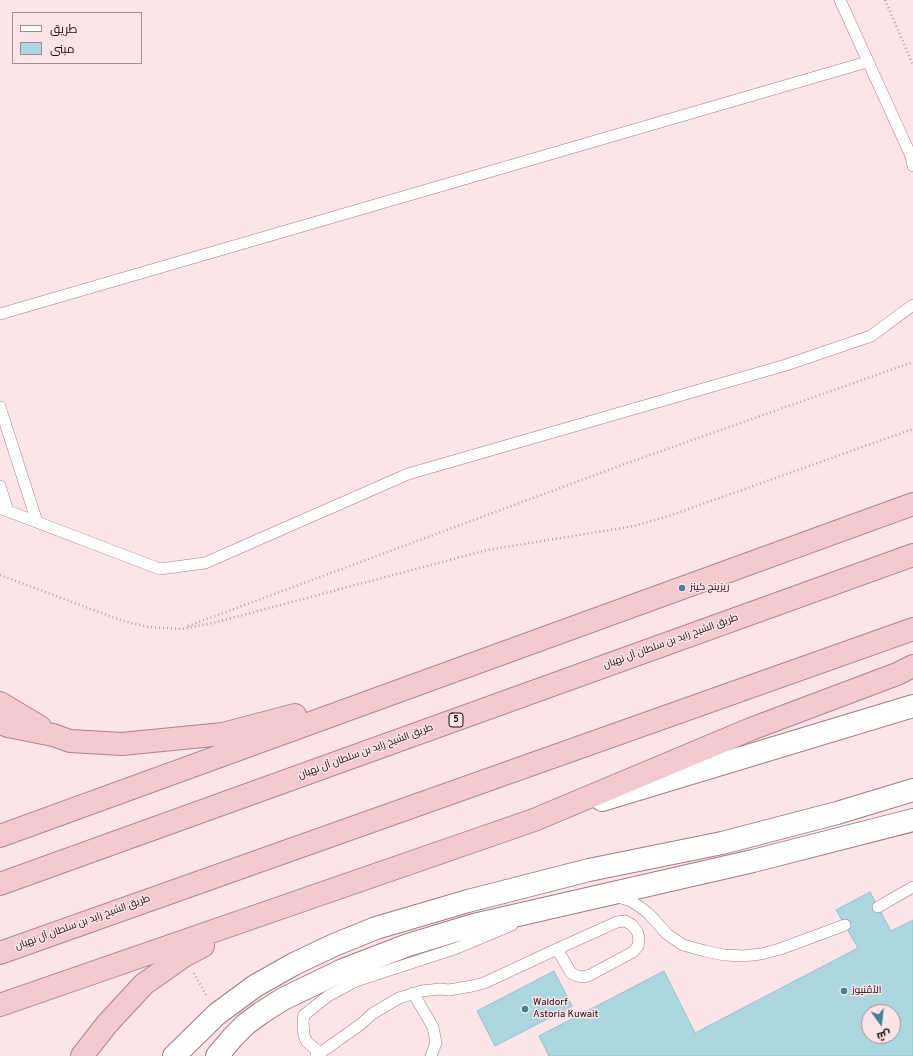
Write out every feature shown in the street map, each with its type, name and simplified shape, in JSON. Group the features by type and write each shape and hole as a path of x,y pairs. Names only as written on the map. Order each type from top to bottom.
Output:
{"highway":[{"path":"0,836 907,505"},
{"name":"طريق الشيخ زايد بن سلطان آل نهيان","path":"0,884 913,555"},
{"name":"طريق الشيخ زايد بن سلطان آل نهيان","path":"0,953 913,629"},
{"path":"0,1005 534,820 751,729 897,674 913,666"},
{"path":"0,723 53,735 70,741 122,744 223,734 424,682"},
{"path":"0,704 53,735"},
{"path":"0,849 192,766"},
{"path":"82,1056 107,1024 144,984 184,956 222,936 333,890"}],"street":[{"path":"534,820 913,706"},
{"path":"174,1056 217,1014 256,986 294,964 334,945 376,928 468,901 590,870 722,843 838,813 913,790"},
{"path":"217,1056 233,1037 261,1013 283,999 343,970 388,952 441,934 540,909 609,895 753,861 913,820"}],"lane":[{"path":"840,0 911,156 913,166"},
{"path":"0,314 868,62"},
{"path":"0,486 4,509 160,569 205,563 408,474 786,365 871,336 913,305"},
{"path":"0,407 37,522"},
{"path":"878,907 913,887"},
{"path":"609,895 631,901 640,907 649,914 667,934 683,945 705,952 724,955 743,956 761,954 780,949 845,925"},
{"path":"540,909 510,926 478,940 436,956 356,981 342,987 304,1015 304,1036 318,1055 361,1024 372,1014 398,998 422,991 440,989 448,990 472,986 490,980 557,949 617,922 625,921 632,925 637,931 639,938 638,946 633,952 584,977 571,973 557,949"},
{"path":"413,993 433,1027 436,1043 431,1056"}],"path":[{"path":"885,0 913,65"},
{"path":"181,629 622,465 913,362"},
{"path":"0,574 123,621 149,627 181,629 213,623 487,550 634,526 669,516 913,429"}],"building":[{"name":"الأڤنيوز","path":"870,892 891,931 913,920 913,1056 549,1056 539,1036 664,971 695,1033 858,948 836,910"},
{"name":"Waldorf Astoria Kuwait","path":"554,971 572,1006 495,1046 477,1011"}],"place":[{"name":"ريزينج كينز","path":"682,588"},
{"name":"الأڤنيوز","path":"844,991"},
{"name":"Waldorf Astoria Kuwait","path":"525,1009"}]}
